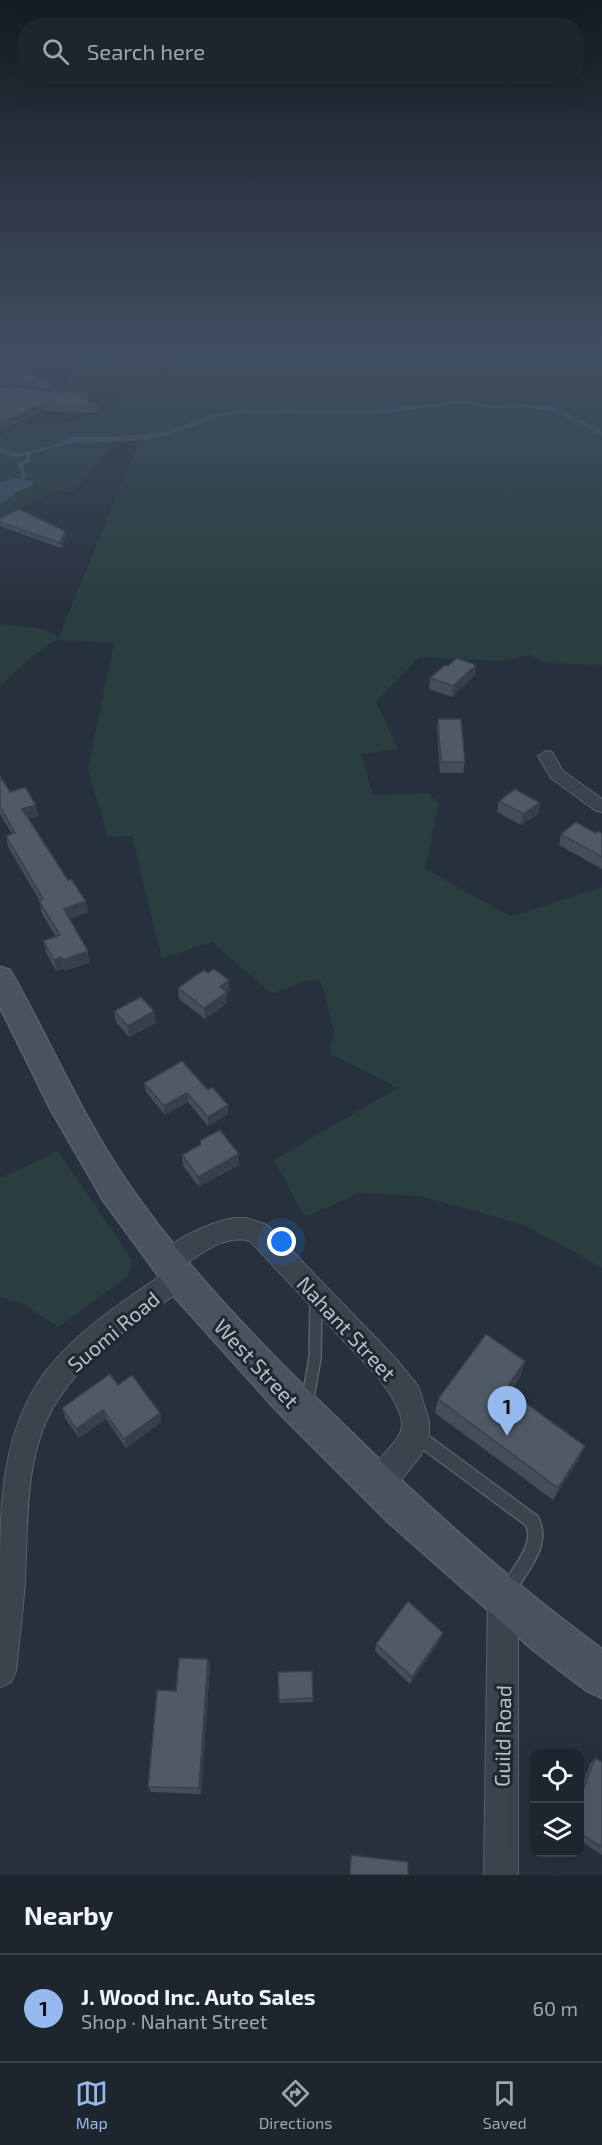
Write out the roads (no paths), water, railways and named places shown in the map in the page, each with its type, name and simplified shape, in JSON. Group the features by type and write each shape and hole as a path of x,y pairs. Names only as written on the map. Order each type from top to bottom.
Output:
{"main road":[{"name":"West Street","path":"0,977 87,1146 134,1218 174,1270 305,1414 378,1486 567,1651 602,1676"}],"street":[{"path":"546,756 557,774 602,807"},
{"name":"Nahant Street","path":"174,1270 220,1230 235,1227 252,1230 265,1240 387,1368 408,1395 415,1421 415,1434"},
{"name":"Suomi Road","path":"0,1671 20,1472 33,1421 43,1398 59,1376 174,1270"},
{"path":"378,1486 411,1445 415,1434"},
{"name":"Guild Road","path":"501,1875 503,1596"}],"lane":[{"path":"305,1414 315,1358 316,1295"},
{"path":"415,1434 532,1521 536,1527 535,1544 503,1596"}],"water":[{"path":"61,442 118,442 64,445 18,457 0,452 0,447 22,453"},
{"path":"13,478 33,481 33,485 17,492 0,504 0,483"}],"waterway":[{"path":"0,493 21,481 24,476 20,465 28,460 28,453"}],"place":[{"name":"J. Wood Inc. Auto Sales","path":"507,1436"}]}
